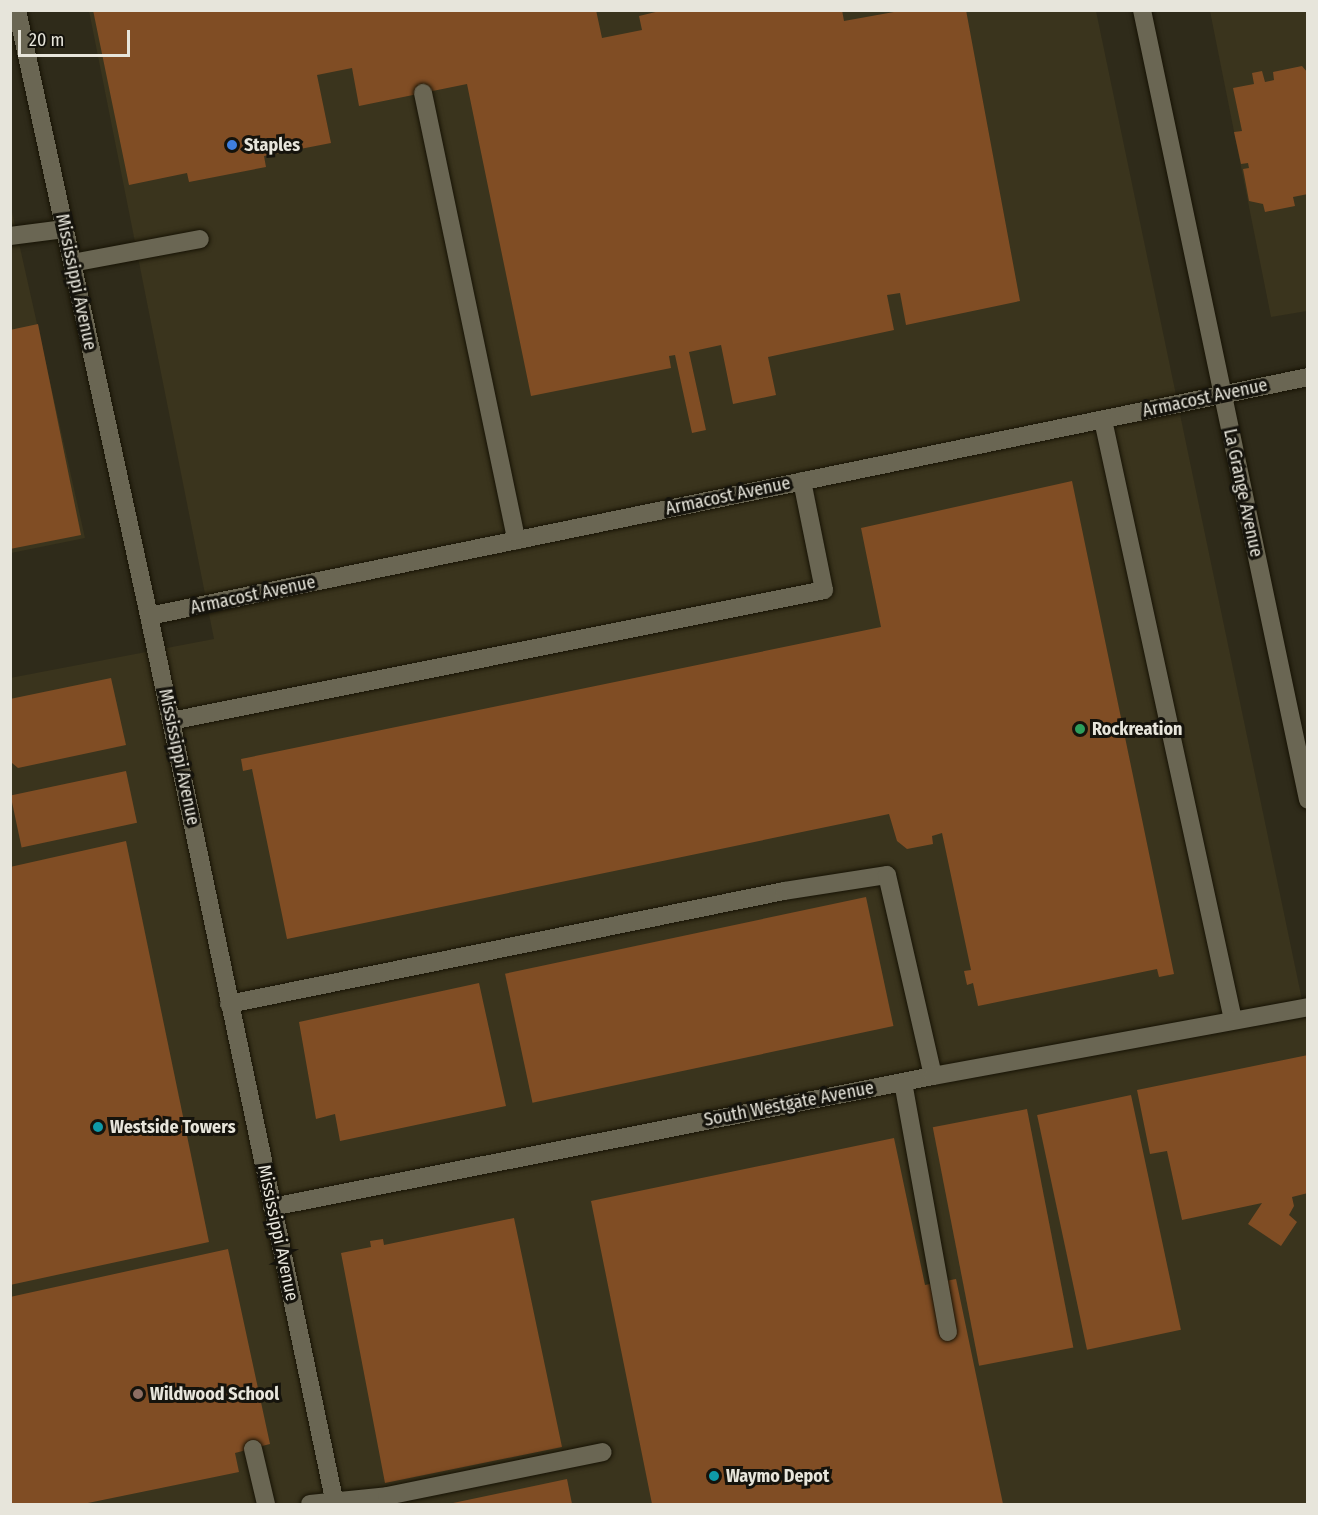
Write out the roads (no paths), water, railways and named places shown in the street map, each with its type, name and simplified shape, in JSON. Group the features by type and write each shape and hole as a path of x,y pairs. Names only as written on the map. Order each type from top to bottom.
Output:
{"street":[{"name":"La Grange Avenue","path":"1142,10 1308,800"},
{"name":"Mississippi Avenue","path":"16,22 65,229 149,616 334,1502"},
{"path":"423,93 516,540"},
{"path":"10,236 65,229"},
{"path":"72,264 200,239"},
{"name":"Armacost Avenue","path":"149,616 1308,377"},
{"path":"1103,420 1233,1020"},
{"path":"171,721 824,590 802,481"},
{"path":"229,1004 784,891 887,875 933,1076"},
{"name":"South Westgate Avenue","path":"273,1207 933,1076 1308,1007"},
{"path":"903,1082 948,1332"},
{"path":"253,1449 266,1504"},
{"path":"310,1504 387,1496 603,1452"}],"place":[{"name":"Staples","path":"232,145"},
{"name":"Rockreation","path":"1080,729"},
{"name":"Westside Towers","path":"98,1127"},
{"name":"Wildwood School","path":"138,1394"},
{"name":"Waymo Depot","path":"714,1476"}]}
